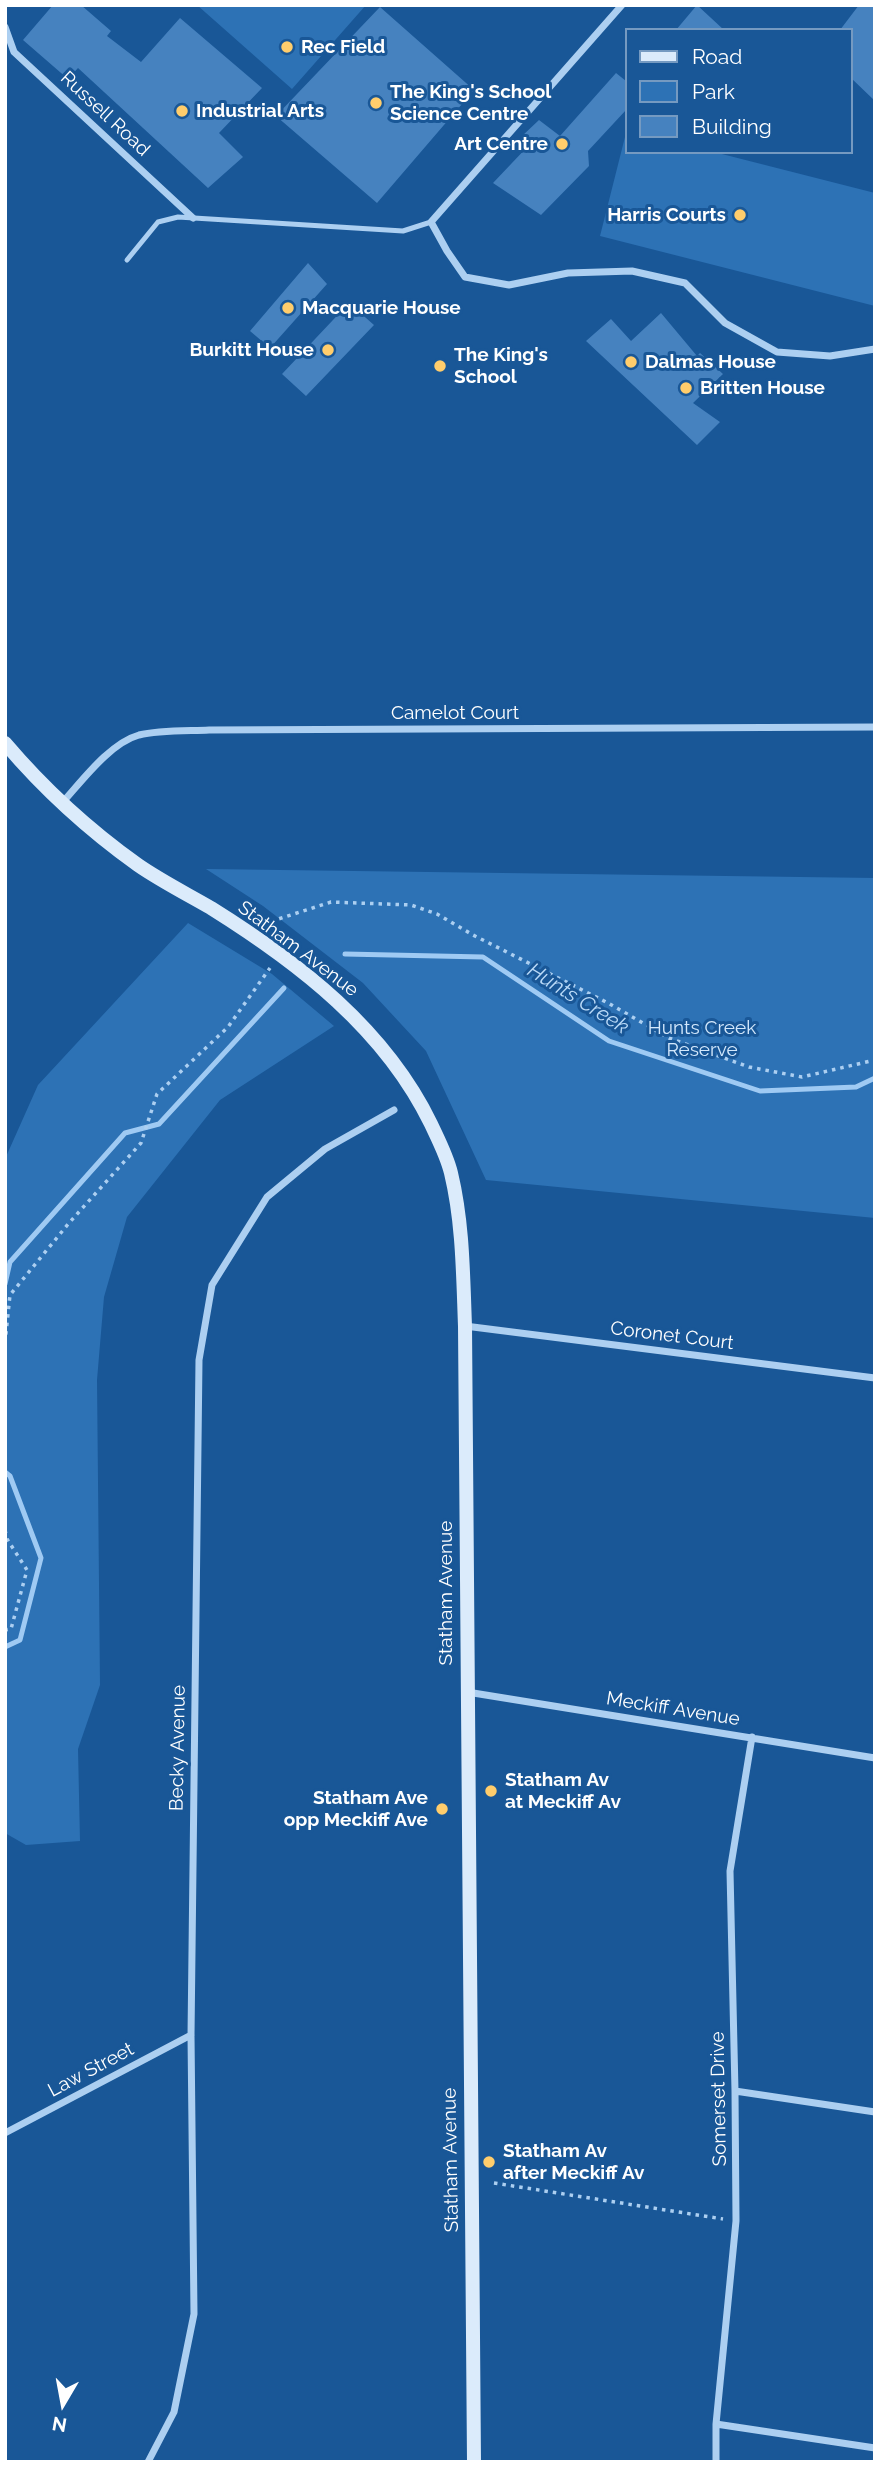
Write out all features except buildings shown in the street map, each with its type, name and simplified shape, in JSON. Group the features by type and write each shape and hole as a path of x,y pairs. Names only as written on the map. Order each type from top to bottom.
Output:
{"main road":[{"name":"Statham Avenue","path":"5,743 62,803 140,867 245,930 280,955 328,992 376,1038 402,1071 421,1103 451,1171 460,1222 465,1326 474,2462"}],"street":[{"path":"622,5 431,222 465,277 509,285 568,273 632,271 685,283 725,323 777,352 830,356 875,349"},
{"name":"Russell Road","path":"5,27 14,52 193,218"},
{"name":"Camelot Court","path":"62,803 120,744 139,735 209,730 875,727"},
{"name":"Becky Avenue","path":"148,2462 174,2412 194,2314 191,2035 199,1360 212,1285 267,1197 325,1149 394,1110"},
{"name":"Coronet Court","path":"465,1326 875,1378"},
{"name":"Meckiff Avenue","path":"466,1692 875,1758"},
{"name":"Somerset Drive","path":"716,2462 716,2424 736,2221 730,1871 752,1737"},
{"name":"Law Street","path":"5,2133 191,2035"},
{"path":"735,2091 875,2112"},
{"path":"716,2424 875,2448"}],"lane":[{"path":"127,260 158,222 178,217 404,231 431,222"}],"path":[{"path":"245,930 331,902 411,905 437,914 608,1003 669,1038 749,1067 802,1077 875,1060"},
{"path":"5,1343 10,1294 68,1223 141,1143 157,1094 228,1027 280,955"},
{"path":"5,1530 7,1539 27,1570 11,1629 5,1630"},
{"path":"494,2183 736,2221"}],"green space":[{"name":"Rec Field","path":"197,5 366,5 292,89"},
{"name":"Harris Courts","path":"624,141 624,154 722,154 875,193 875,306 600,236"},
{"name":"Hunts Creek Reserve","path":"206,869 875,878 875,1218 486,1180 426,1051 363,983 263,906"},
{"path":"188,923 272,974 334,1026 220,1100 127,1217 104,1297 97,1380 100,1685 78,1749 80,1841 26,1845 5,1833 5,1159 38,1085"}],"waterway":[{"name":"Hunts Creek","path":"345,954 483,957 609,1041 760,1091 856,1087 875,1078"},
{"name":"Hunts Creek","path":"5,1284 10,1262 125,1133 159,1124 284,988"},
{"name":"Hunts Creek","path":"5,1472 10,1476 41,1558 20,1640 5,1647"}],"place":[{"name":"Rec Field","path":"287,47"},
{"name":"The King's School Science Centre","path":"376,103"},
{"name":"Industrial Arts","path":"182,111"},
{"name":"Art Centre","path":"562,144"},
{"name":"Harris Courts","path":"740,215"},
{"name":"Macquarie House","path":"288,308"},
{"name":"Burkitt House","path":"328,350"},
{"name":"Dalmas House","path":"631,362"},
{"name":"The King's School","path":"440,366"},
{"name":"Britten House","path":"686,388"},
{"name":"Statham Av at Meckiff Av","path":"491,1791"},
{"name":"Statham Ave opp Meckiff Ave","path":"442,1809"},
{"name":"Statham Av after Meckiff Av","path":"489,2162"}]}
